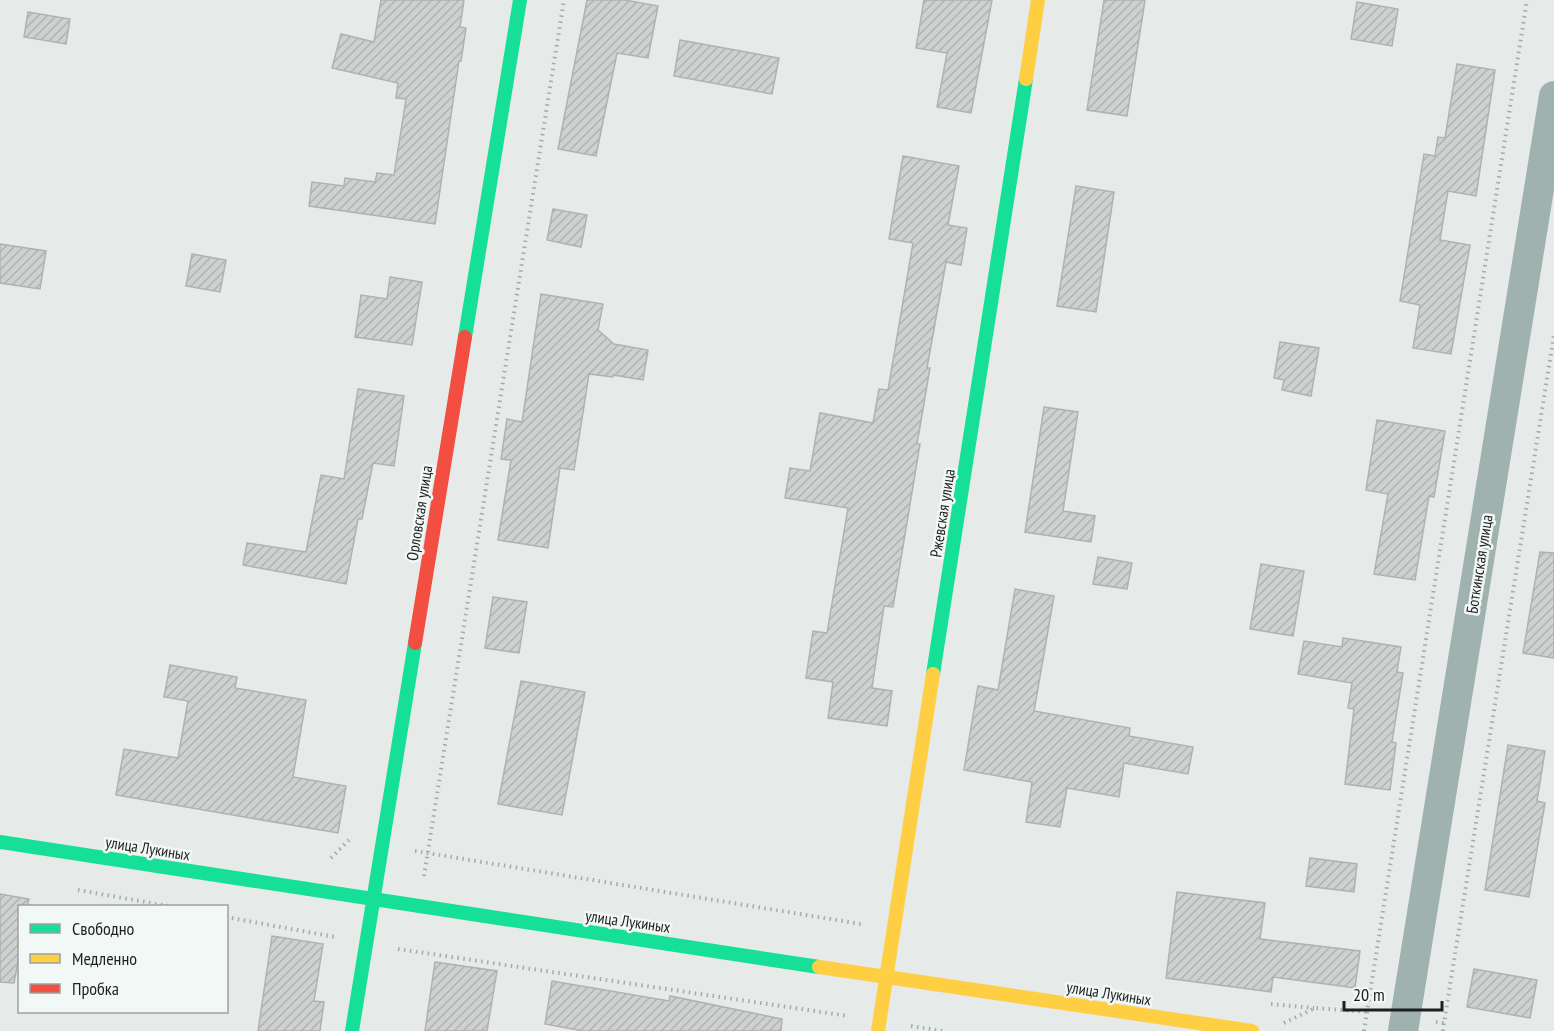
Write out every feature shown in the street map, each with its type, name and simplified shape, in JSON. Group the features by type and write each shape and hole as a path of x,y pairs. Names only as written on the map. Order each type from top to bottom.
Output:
{"street":[{"name":"Орловская улица","path":"352,1031 520,0"},
{"name":"Ржевская улица","path":"878,1026 1038,0"},
{"name":"Боткинская улица","path":"1404,1024 1554,96"},
{"name":"улица Лукиных","path":"0,842 418,907 1252,1031"}],"path":[{"path":"418,907 429,854 564,0"},
{"path":"1364,1031 1527,0"},
{"path":"1443,1031 1554,335"},
{"path":"305,889 348,840 894,929"},
{"path":"67,888 162,905"},
{"path":"228,917 365,944 878,1026 943,1031"},
{"path":"1277,1026 1315,1008 1368,1012 1404,1024 1444,1023"}],"building":[{"path":"381,0 464,0 460,27 466,28 435,224 309,206 312,182 344,186 345,178 375,182 377,173 394,175 406,99 396,98 398,83 332,68 341,34 374,42"},
{"path":"587,0 625,0 658,6 648,58 617,53 596,156 558,149"},
{"path":"924,0 992,0 971,113 937,107 947,53 916,48"},
{"path":"1104,0 1145,0 1127,116 1087,110"},
{"path":"1357,2 1398,9 1392,46 1351,39"},
{"path":"28,12 70,19 66,44 24,37"},
{"path":"680,40 779,58 772,94 674,76"},
{"path":"1457,64 1495,70 1476,196 1448,191 1440,240 1470,245 1451,354 1413,348 1420,305 1400,301 1424,154 1435,156 1438,137 1445,138"},
{"path":"903,156 959,166 948,225 967,228 961,265 946,262 927,368 930,368 917,444 920,444 893,607 884,606 872,688 892,691 887,726 828,718 833,682 806,678 813,631 827,633 848,508 785,498 790,468 810,471 820,413 873,423 879,389 888,390 913,243 889,239"},
{"path":"1076,186 1114,192 1096,312 1057,306"},
{"path":"553,209 587,215 581,247 547,240"},
{"path":"0,244 46,251 40,289 0,283"},
{"path":"192,254 226,260 220,292 186,286"},
{"path":"390,277 422,282 412,345 355,337 361,295 387,299"},
{"path":"541,294 603,304 598,330 614,344 648,350 643,380 589,374 574,470 560,468 548,548 498,540 511,460 501,459 507,419 522,422"},
{"path":"1280,342 1319,348 1311,396 1282,390 1284,380 1274,378"},
{"path":"358,389 404,396 394,466 373,463 362,519 358,519 346,584 243,565 247,543 306,552 321,475 344,479"},
{"path":"1044,407 1078,412 1063,511 1095,516 1091,542 1025,532"},
{"path":"1377,420 1445,431 1434,497 1429,496 1415,580 1374,574 1388,494 1366,490"},
{"path":"1540,552 1554,553 1554,658 1523,653"},
{"path":"1098,557 1132,563 1127,589 1093,584"},
{"path":"1261,564 1304,571 1293,636 1250,629"},
{"path":"1015,589 1054,596 1034,711 1130,728 1129,736 1193,747 1188,774 1124,763 1119,797 1067,788 1060,827 1026,822 1032,782 964,770 978,686 998,690"},
{"path":"493,597 527,602 519,653 485,648"},
{"path":"1343,638 1401,647 1397,672 1403,673 1392,742 1396,743 1390,790 1345,784 1354,709 1348,708 1352,683 1298,674 1304,641 1342,647"},
{"path":"170,665 237,677 235,688 306,700 293,777 346,786 338,833 116,795 124,749 178,758 188,701 164,697"},
{"path":"521,681 585,692 562,815 498,804"},
{"path":"1508,745 1545,751 1537,801 1545,803 1529,897 1485,890"},
{"path":"1310,858 1357,864 1354,892 1306,886"},
{"path":"1177,892 1265,903 1260,939 1360,951 1355,988 1273,977 1271,992 1166,978"},
{"path":"0,894 29,899 27,905 18,905 18,962 14,983 0,982"},
{"path":"272,936 323,944 314,1001 324,1002 320,1031 258,1031"},
{"path":"435,962 497,971 487,1031 425,1031"},
{"path":"1474,969 1537,980 1530,1018 1467,1007"},
{"path":"552,981 669,1001 670,996 782,1019 781,1031 583,1031 545,1024"}],"traffic: fast":[{"path":"465,337 520,0"},
{"path":"933,674 1026,79"},
{"path":"352,1031 415,643"},
{"path":"0,842 819,967"}],"traffic: slow":[{"path":"1026,79 1038,0"},
{"path":"878,1031 933,674"},
{"path":"819,967 1252,1031"}],"traffic: jam":[{"path":"415,643 465,337"}]}
